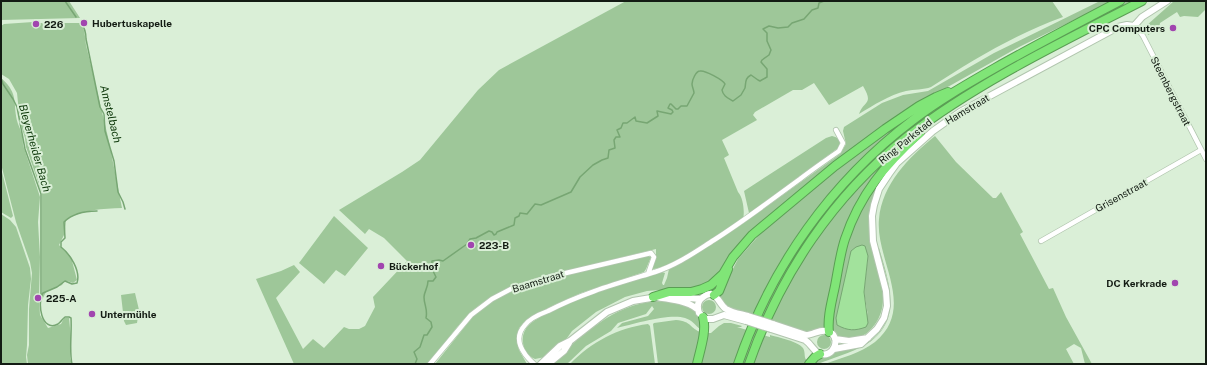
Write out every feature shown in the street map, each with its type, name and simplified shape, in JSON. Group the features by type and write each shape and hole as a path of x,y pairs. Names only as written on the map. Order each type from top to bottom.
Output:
{"highway":[{"name":"Ring Parkstad","path":"738,364 770,287 798,241 822,208 860,165 886,141 914,119 965,85 1120,1"},
{"name":"Ring Parkstad","path":"749,364 776,299 804,249 848,192 890,151 947,108 1013,69 1142,1"},
{"path":"653,297 669,292 691,292 707,287 723,274 733,257 752,235 859,147 936,96 965,85"},
{"path":"830,332 829,324 831,308 841,256 848,230 858,209 877,178 890,161 947,108"},
{"path":"714,295 722,285 733,257"},
{"path":"697,364 704,331 703,317"},
{"path":"810,364 820,354"}],"street":[{"path":"1134,26 1145,15 1167,1"},
{"name":"Hamstraat","path":"820,354 828,354 834,349 858,345 864,342 877,329 886,311 886,291 873,241 872,216 879,189 893,168 917,144 960,112 1118,27 1127,25 1134,26"},
{"name":"Steenbergstraat","path":"1134,26 1140,30 1206,159"},
{"path":"534,364 525,355 519,338 521,330 529,321 572,299 613,284 666,268 737,226 839,151 843,143 836,130"},
{"name":"Grisenstraat","path":"1041,241 1201,150"},
{"name":"Baamstraat","path":"430,364 471,315 492,299 511,289 549,277 651,253 654,257 648,274"},
{"path":"540,364 560,346 570,341 607,312 627,303 653,297 672,296 700,299 708,295 714,295 726,309 747,319 805,340 820,354"},
{"path":"653,297 690,304 698,308 703,317 710,320 724,315 747,319"},
{"path":"698,308 700,299"},
{"path":"772,327 806,335 811,335 822,330 830,332 835,339 836,345 834,349"},
{"path":"835,339 849,342 868,338"},
{"path":"548,364 564,351 570,341"}],"shaded area":[{"path":"1,1 69,1 80,18 1,20"},
{"path":"626,1 1052,1 1063,17 1028,31 995,48 931,87 906,91 894,95 859,114 868,100 868,96 863,86 829,105 814,83 802,90 793,90 755,112 753,115 757,120 722,140 729,155 724,158 742,201 744,213 743,219 698,248 660,268 652,269 656,257 656,249 536,278 516,285 488,299 472,311 459,324 427,364 294,364 256,279 294,265 300,272 276,298 303,349 313,339 324,348 344,327 349,329 359,329 365,326 375,307 373,297 407,261 384,238 369,229 365,234 339,210 420,160 478,90 499,70"},
{"path":"1100,1 1113,1 1019,47 937,93 777,212 722,271 702,287 647,291 625,297 596,312 572,331 565,341 545,357 535,359 525,350 523,338 527,327 538,318 549,312 605,289 662,272 665,273 662,283 664,285 669,269 738,227 840,154 846,144 843,131 844,127 882,103 903,95 928,91 994,53"},
{"path":"1126,1 1136,1 1025,59 876,160 789,268 768,307 746,364 741,364 759,315 801,241 848,182 902,132 963,90"},
{"path":"1174,1 1206,1 1206,9 1198,17 1180,17 1177,12 1160,23 1159,29 1148,35 1147,25"},
{"path":"33,22 81,23 85,34 86,45 108,137 122,208 100,209 86,212 72,216 66,220 65,233 59,245 71,257 77,280 73,283 67,281 64,282 62,285 46,292 42,300 42,193 26,147 20,122 17,93 9,79 1,74 1,26 4,24"},
{"path":"1,78 11,89 13,94 16,117 22,134 23,145 40,197 38,222 40,257 40,315 48,328 61,324 64,318 69,318 71,338 70,358 72,364 28,364 29,309 32,273 30,262 16,222 1,164"},
{"path":"937,98 872,150 837,184 820,204 775,270 754,315 730,309 725,305 719,296 738,259 761,233 807,195 831,172 859,150"},
{"path":"832,136 839,140 840,143 838,148 749,213 744,191 826,138"},
{"path":"935,136 956,162 993,198 996,198 1001,192 1023,232 1020,234 1049,289 1053,288 1066,317 1092,364 1085,364 1081,348 1074,344 1066,349 1074,364 825,364 864,349 875,342 887,328 893,314 894,299 879,235 881,206 885,194 898,172"},
{"path":"901,146 856,209 826,327 806,333 769,320 811,246 835,212 863,181"},
{"path":"1,168 13,216 11,218 1,212"},
{"path":"883,176 872,201 869,228 870,241 881,280 883,305 879,317 869,332 857,338 839,338 831,326 844,251 865,197","holes":["851,252 868,256 864,292 868,316"]},
{"path":"1,214 10,220 16,227 30,268 31,279 28,305 27,364 1,364"},
{"path":"334,216 368,248 345,276 336,270 324,284 299,263"},
{"path":"862,245 865,246 868,256 864,292 868,323 866,327 855,330 837,325 836,318 851,251"},
{"path":"879,248 887,274 890,302 887,280"},
{"path":"645,255 651,257 644,272 581,293 526,320 519,328 517,341 519,350 527,364 435,364 475,314 492,301 506,293 533,283"},
{"path":"135,293 139,310 137,323 126,325 124,321 121,295"},
{"path":"709,300 714,302 716,307 714,312 709,314 704,312 702,307 704,302"},
{"path":"657,301 672,302 692,309 697,314 700,321 700,329 690,320 678,317 661,318 617,328 622,323 648,316 654,309 652,306 646,314 618,323 611,331 586,346 567,364 550,364 586,333 612,315 641,303"},
{"path":"889,313 885,325 877,336 865,345 818,364 813,362 839,350 861,345 874,338 885,323"},
{"path":"676,320 688,323 697,331 701,332 695,364 658,364 653,324"},
{"path":"724,323 742,326 737,327 747,330 735,364 699,364 705,333 711,333"},
{"path":"648,324 650,326 655,364 570,364 587,349 606,337 626,329"},
{"path":"763,335 773,338 770,337 770,335 783,338 801,346 808,362 807,364 751,364"},
{"path":"824,335 829,337 831,342 829,347 824,349 819,347 817,342 819,337"}],"waterway":[{"name":"Amstelbach","path":"65,1 76,17"},
{"path":"415,364 417,359 414,352 420,347 424,335 427,335 432,327 431,322 426,318 427,312 424,297 428,281 433,281 436,277 432,269 432,261 443,261 467,244 470,239 476,238 489,231 494,235 497,232 514,225 515,218 519,216 520,213 527,214 535,204 541,205 571,192 580,177 593,165 608,158 609,150 615,148 614,140 616,137 620,137 617,130 621,128 623,123 627,123 635,117 636,121 647,123 658,116 657,111 671,114 673,112 668,108 670,104 676,109 681,106 687,106 694,93 692,85 693,80 699,71 710,74 724,82 725,84 722,90 723,94 733,101 741,95 749,76 751,75 760,81 767,77 767,69 761,62 769,55 771,50 767,41 767,33 763,29 769,26 778,28 788,27 792,23 804,19 812,10 818,8 819,3 824,1"},
{"name":"Amstelbach","path":"81,23 85,33 100,107 104,114 105,131 114,161 118,192 125,209"},
{"name":"Bleyerheider Bach","path":"1,78 17,107 25,149 41,194 41,296"},
{"name":"Amstelbach","path":"72,364 71,318 65,317 58,324 52,326 44,321 40,303 43,293 57,287 65,281 72,284 77,283 78,278 74,263 61,247 61,242 65,238 64,222 71,216 88,211 97,211"}],"place":[{"name":"Hubertuskapelle","path":"84,23"},
{"name":"226","path":"36,24"},
{"name":"CPC Computers","path":"1173,28"},
{"name":"223-B","path":"471,245"},
{"name":"Bückerhof","path":"381,266"},
{"name":"DC Kerkrade","path":"1175,283"},
{"name":"225-A","path":"38,298"},
{"name":"Untermühle","path":"92,314"}]}
